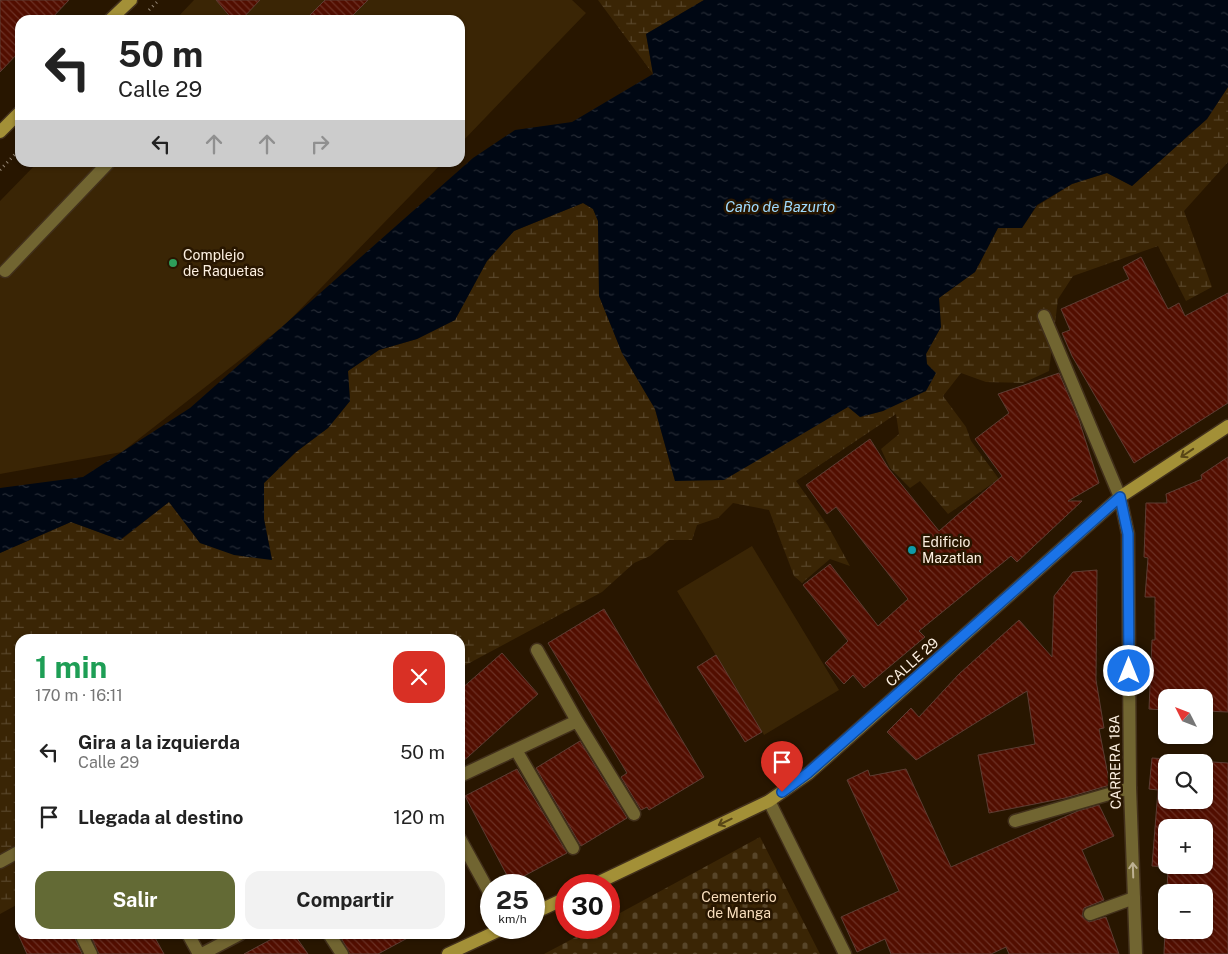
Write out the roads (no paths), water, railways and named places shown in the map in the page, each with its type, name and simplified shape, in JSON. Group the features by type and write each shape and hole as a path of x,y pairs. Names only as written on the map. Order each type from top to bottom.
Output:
{"main road":[{"path":"115,15 130,0"},
{"path":"0,132 15,117"},
{"name":"CALLE 29","path":"616,874 769,801 808,773 1120,497 1228,426"},
{"path":"448,954 480,939"}],"street":[{"path":"5,271 104,167"},
{"name":"CARRERA 18A","path":"1044,316 1120,497 1128,534 1130,788 1136,954"},
{"path":"537,650 577,721 634,814"},
{"path":"465,774 577,721"},
{"path":"516,750 573,848"},
{"path":"1015,821 1130,788"},
{"path":"769,801 845,954"},
{"path":"465,848 480,875"},
{"path":"0,862 15,854"},
{"path":"1090,914 1134,898"},
{"path":"84,939 91,954"},
{"path":"191,939 200,954 230,939"},
{"path":"332,939 342,954"}],"water":[{"name":"Caño de Bazurto","path":"704,0 1228,0 1228,87 1207,119 1132,186 1107,173 1072,184 1037,205 1022,228 998,228 975,272 939,298 941,327 926,354 927,364 936,373 926,391 883,411 860,417 848,407 724,480 675,481 655,409 622,353 599,296 598,221 593,209 583,203 514,231 487,261 455,320 417,339 379,350 348,371 350,401 328,428 296,452 264,483 264,519 272,560 234,555 200,543 169,502 120,540 71,522 0,553 0,488 83,477 190,408 473,158 515,130 572,122 653,74 646,34"}],"place":[{"name":"Complejo de Raquetas","path":"173,263"},
{"name":"Edificio Mazatlan","path":"912,550"}],"park label":[{"name":"Cementerio de Manga","path":"739,906"}]}
